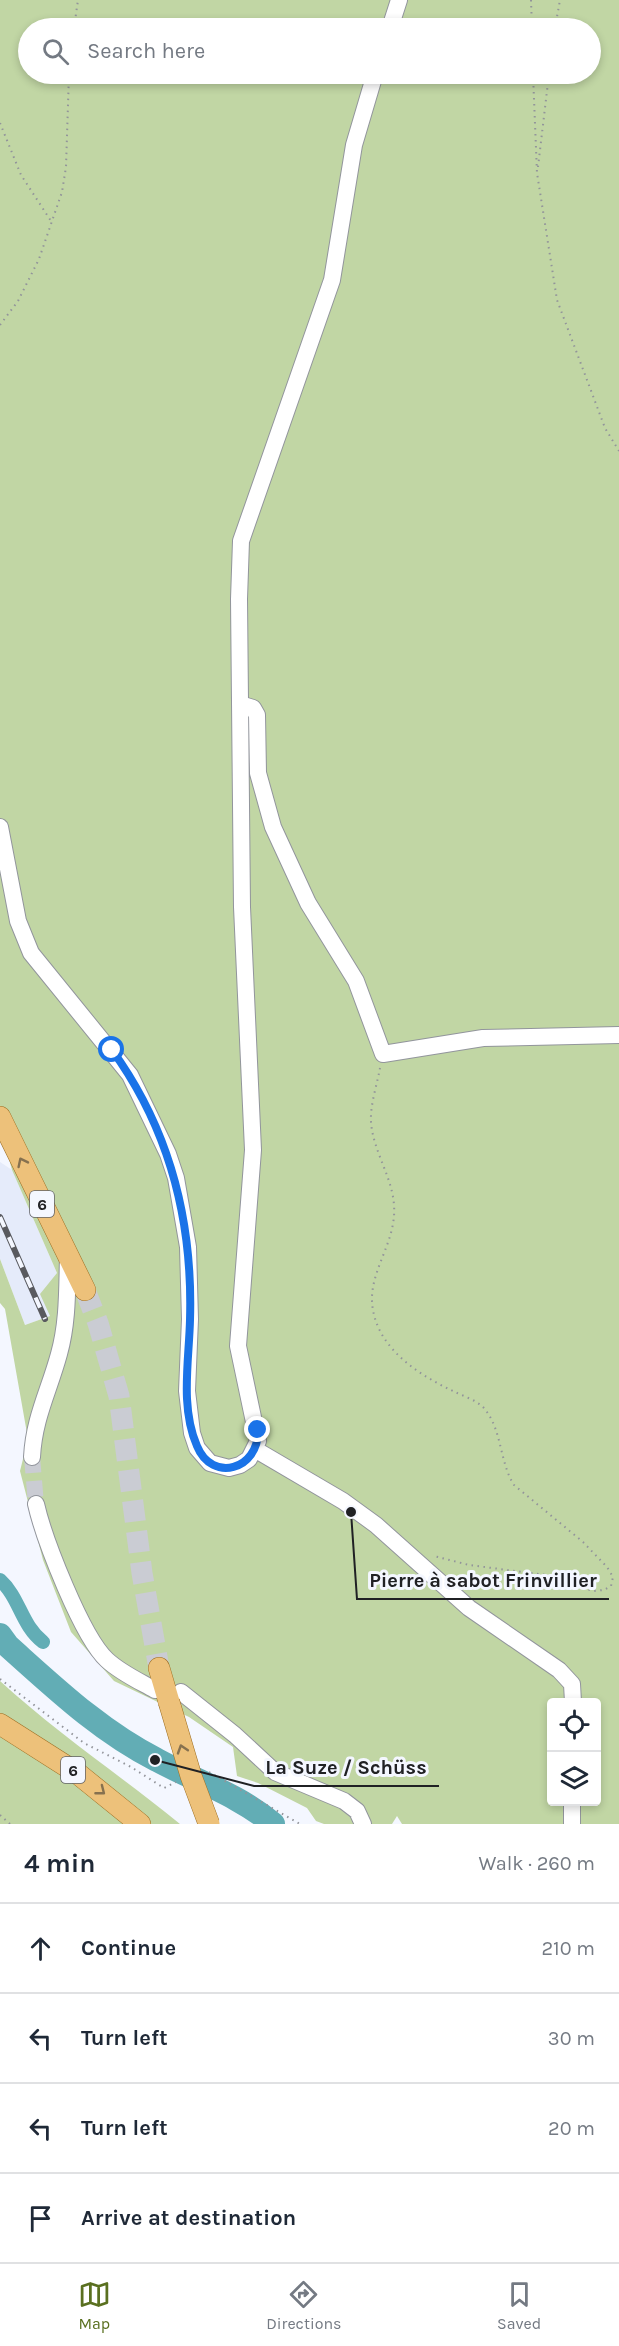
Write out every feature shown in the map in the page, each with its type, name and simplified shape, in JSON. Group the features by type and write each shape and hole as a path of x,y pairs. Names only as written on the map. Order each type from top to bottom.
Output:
{"main road":[{"name":"6","path":"0,1118 67,1266 85,1290"},
{"path":"159,1668 191,1776 209,1824"},
{"name":"6","path":"0,1724 77,1773 140,1824"}],"street":[{"path":"393,18 399,0"},
{"path":"0,826 18,921 31,953 130,1075 158,1129 176,1178 188,1247 190,1319 187,1391 192,1433 197,1448 210,1463 229,1468 249,1459 256,1450 258,1430 241,1365 238,1336 253,1150 242,907 241,541 332,280 350,166 372,84"},
{"path":"240,704 253,708 257,715 258,773 273,827 308,903 357,981 382,1060 483,1038 619,1035"},
{"path":"32,1457 36,1418 59,1354 64,1329 67,1266"},
{"path":"256,1450 343,1501 389,1536 469,1608 559,1670 573,1684 573,1698"},
{"path":"36,1504 44,1531 93,1642 118,1669 168,1695 235,1735 275,1772 344,1801 357,1811 363,1824"},
{"path":"572,1806 572,1824"}],"path":[{"path":"75,18 78,0"},
{"path":"531,0 532,18"},
{"path":"557,18 560,0"},
{"path":"0,325 18,301 39,259 62,192 66,167 69,84"},
{"path":"533,84 537,173 557,300 605,428 619,451"},
{"path":"537,173 542,148 548,84"},
{"path":"0,123 21,175 51,221"},
{"path":"382,1060 371,1120 373,1135 393,1195 395,1215 393,1233 377,1270 373,1289 372,1309 378,1327 409,1367 430,1380 477,1402 487,1411 506,1472 514,1485 596,1554 612,1577 611,1586 604,1590 593,1590 546,1575 469,1565 429,1554"},
{"path":"0,1679 84,1743 131,1767 164,1788 173,1784"},
{"path":"201,1768 300,1824"},
{"path":"274,1809 276,1805"},
{"path":"0,1815 10,1824"}],"shaded area":[{"path":"0,1162 12,1170 57,1273 50,1316 25,1325 0,1259"}],"green space":[{"path":"0,0 619,0 619,1824 402,1824 397,1816 392,1824 324,1824 316,1821 307,1808 258,1783 237,1776 233,1747 189,1717 114,1681 71,1632 43,1560 20,1471 28,1439 5,1309 0,1303 0,1259 25,1325 50,1316 40,1294 57,1273 12,1170 0,1125"},
{"path":"0,1681 44,1719 180,1824 0,1824"}],"waterway":[{"path":"0,1580 7,1587 30,1628 43,1642"},
{"path":"0,1635 8,1646 61,1693 116,1736 157,1760 232,1797 273,1824"}],"tunnel":[{"path":"85,1290 98,1323 119,1396 142,1573 159,1668"},
{"path":"32,1457 36,1504"}],"railway":[{"path":"0,1217 45,1319"}],"place":[{"name":"Pierre à sabot Frinvillier","path":"351,1512"},
{"name":"La Suze / Schüss","path":"155,1760"}],"route":[{"path":"112,1050 146,1102 158,1129 176,1178 184,1214 190,1284 188,1412 197,1448 203,1457 219,1467 229,1468 240,1465 256,1450 258,1430"}]}
